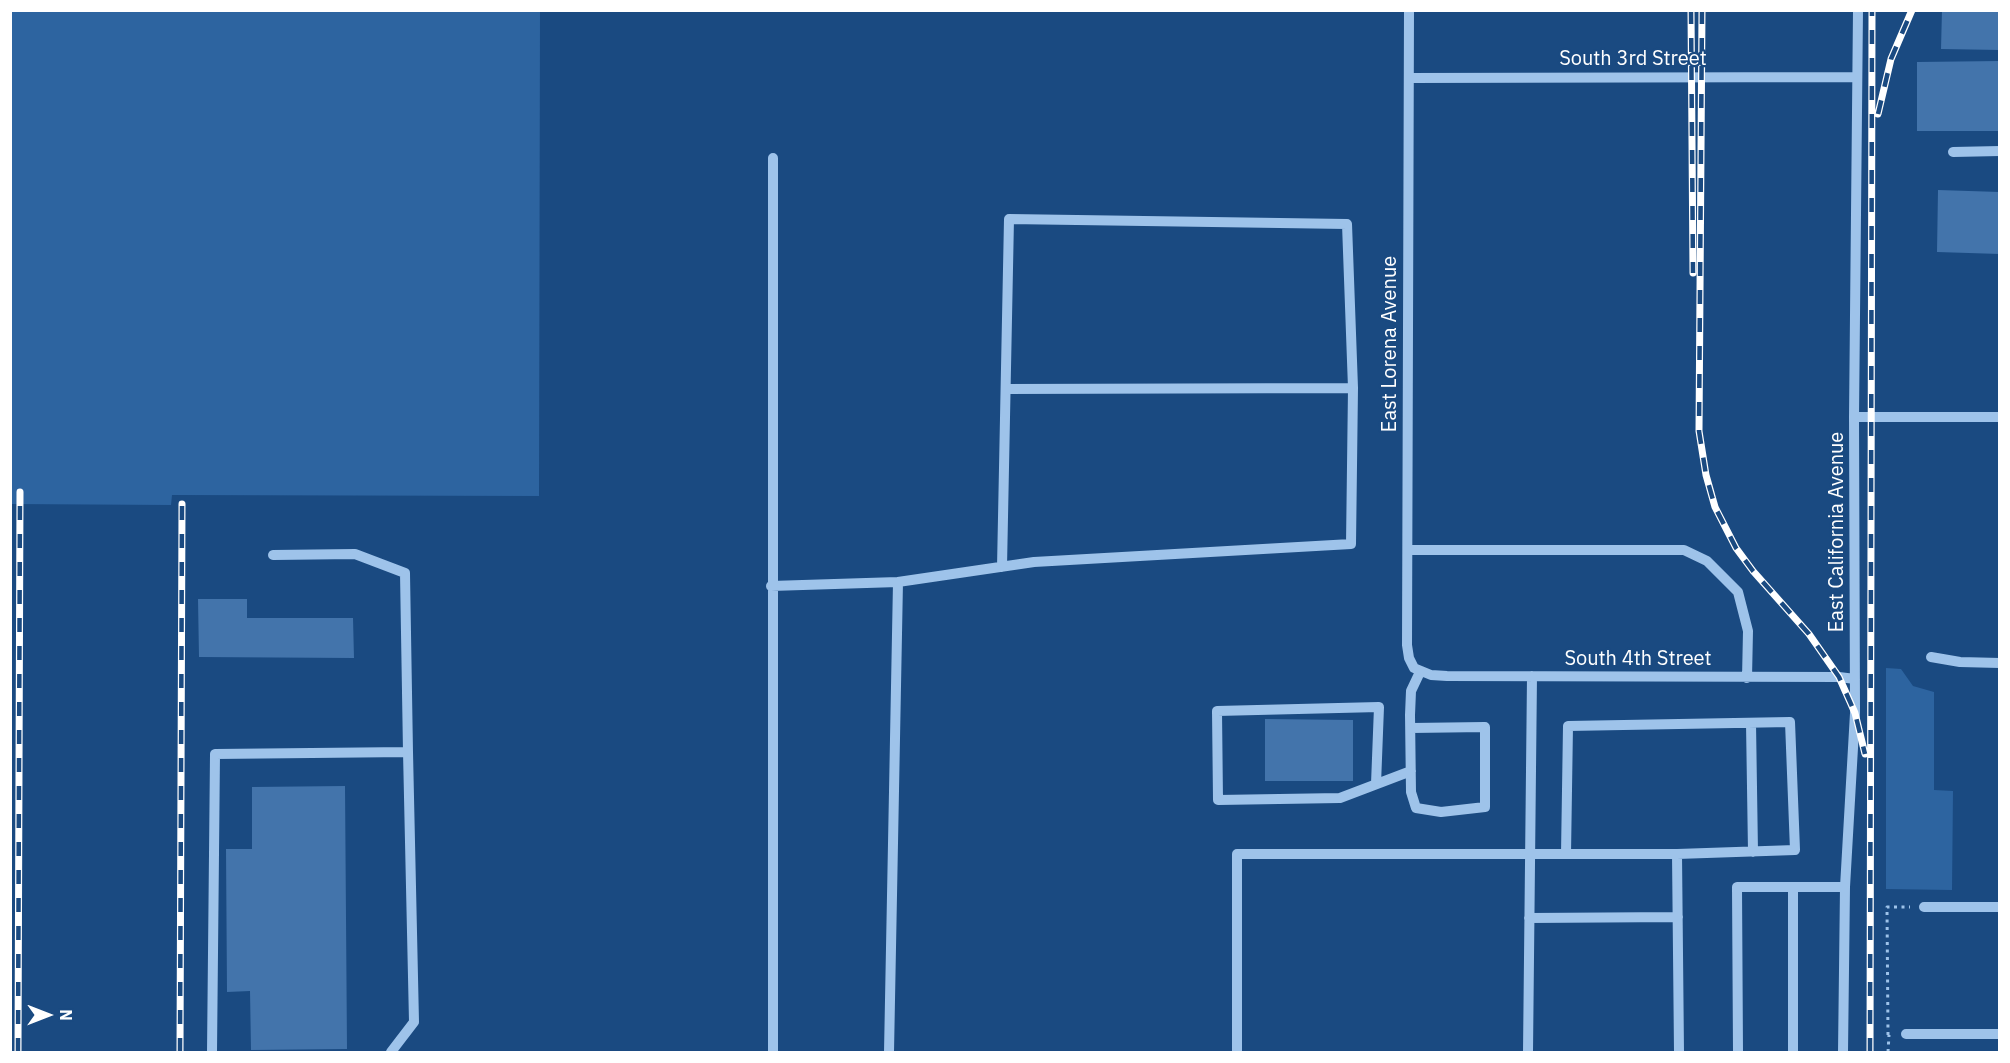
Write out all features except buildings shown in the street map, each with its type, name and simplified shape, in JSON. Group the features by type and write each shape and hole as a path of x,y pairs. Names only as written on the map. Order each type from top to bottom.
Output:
{"street":[{"name":"East Lorena Avenue","path":"1409,10 1409,658 1420,672"},
{"name":"East California Avenue","path":"1843,1053 1845,887 1856,679 1854,417 1858,10"},
{"name":"South 3rd Street","path":"1409,78 1857,77"},
{"path":"1953,152 2000,151"},
{"path":"772,158 773,1053"},
{"path":"771,586 898,582 1002,567 1034,562 1352,544 1353,388 1347,224 1009,219 1002,567"},
{"path":"1006,389 1353,388"},
{"path":"1854,417 2000,417"},
{"path":"1408,550 1684,550 1707,561 1738,592 1748,631 1747,678"},
{"path":"273,555 355,554 405,573 414,1022 391,1053"},
{"path":"889,1053 898,582"},
{"path":"1931,657 1960,662 2000,663"},
{"path":"1411,728 1485,727 1485,807 1441,812 1416,808 1411,792 1411,728 1411,691 1420,672"},
{"name":"South 4th Street","path":"1420,672 1447,676 1856,679"},
{"path":"1528,1053 1532,676"},
{"path":"1376,784 1379,707 1218,711 1218,800 1340,798 1411,771"},
{"path":"1237,1053 1237,854 1566,854 1677,854 1795,850 1790,722 1568,726 1566,854"},
{"path":"1751,723 1753,852"},
{"path":"212,1053 214,754 408,752"},
{"path":"1677,854 1680,1053"},
{"path":"1738,1053 1737,886 1845,887"},
{"path":"1792,1053 1793,887"},
{"path":"1924,907 2000,907"},
{"path":"1529,918 1678,917"},
{"path":"1906,1034 2000,1034"}],"path":[{"path":"1888,1035 1887,908 1924,907"}],"shaded area":[{"path":"11,10 540,11 539,496 172,495 171,505 11,504"},
{"path":"1886,668 1901,669 1913,686 1934,692 1934,790 1953,791 1952,890 1886,889"}],"railway":[{"path":"1691,10 1693,273"},
{"path":"1702,10 1699,431 1706,475 1715,507 1736,548 1753,571 1809,634 1839,677 1855,713 1865,754"},
{"path":"1870,1052 1872,10"},
{"path":"1878,114 1891,59 1912,10"},
{"path":"18,1052 20,492"},
{"path":"180,1052 182,504"}]}
